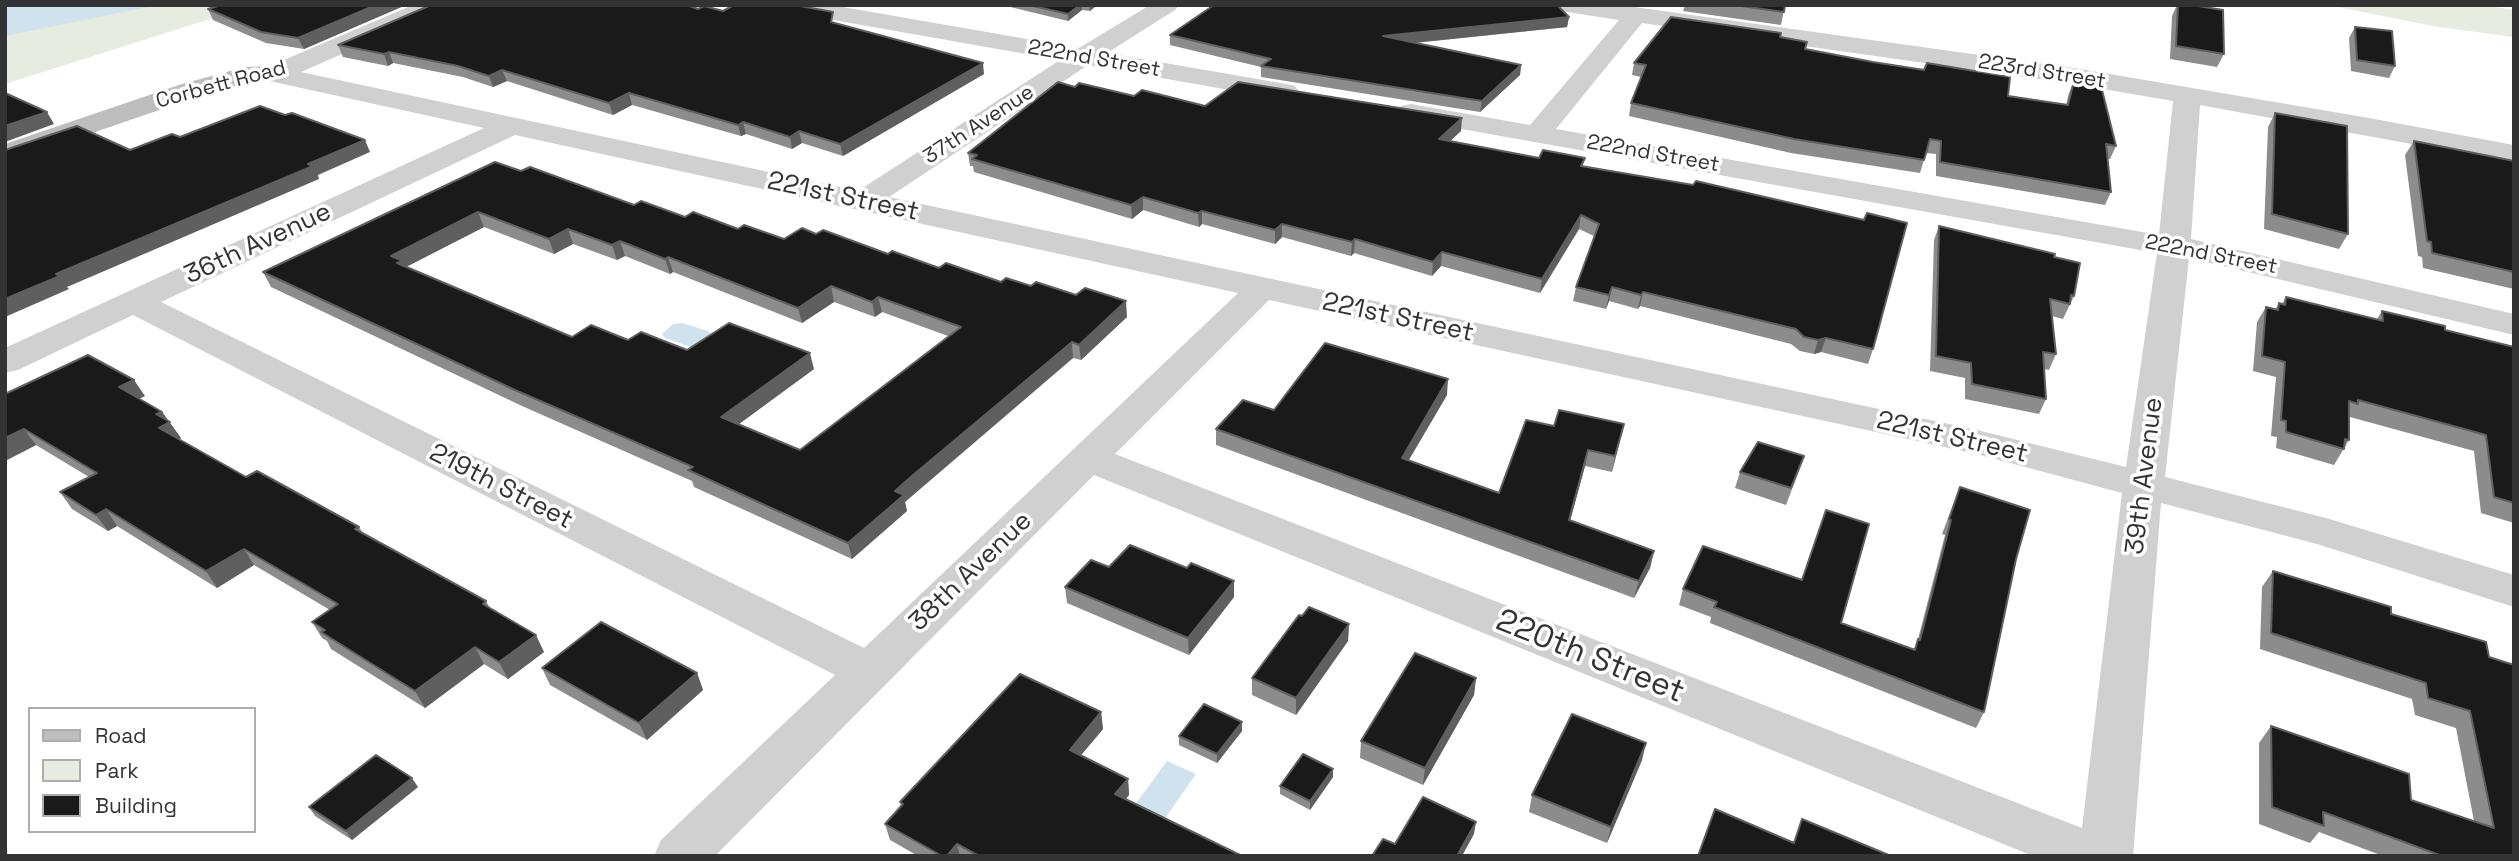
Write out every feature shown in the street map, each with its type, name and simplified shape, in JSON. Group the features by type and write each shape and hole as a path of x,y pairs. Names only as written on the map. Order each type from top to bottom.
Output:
{"street":[{"name":"Corbett Road","path":"5,154 191,90 245,75 274,74 434,5"},
{"name":"222nd Street","path":"788,5 1081,58 1319,97"},
{"name":"37th Avenue","path":"863,201 1167,5"},
{"name":"223rd Street","path":"1567,5 2080,77 2369,126 2514,154"},
{"path":"1538,133 1636,15"},
{"name":"221st Street","path":"274,74 1976,442 2144,483 2326,532 2514,591"},
{"name":"39th Avenue","path":"2106,856 2137,518 2144,483 2174,246 2188,96"},
{"name":"222nd Street","path":"1387,108 2105,236 2211,252 2514,325"},
{"name":"36th Avenue","path":"5,362 511,126"},
{"name":"38th Avenue","path":"691,853 869,671 1262,288"},
{"name":"219th Street","path":"134,302 869,671"},
{"name":"220th Street","path":"1088,458 2093,856"}],"green space":[{"path":"5,5 254,5 5,84"},
{"path":"2328,5 2481,5 2514,10 2514,37 2438,27"}],"water":[{"path":"5,5 158,5 5,36"},
{"path":"682,323 708,331 712,335 691,347 665,338 662,334 673,324"},
{"path":"1167,761 1196,774 1159,827 1129,813"}],"building":[{"path":"221,5 376,5 298,38 261,32 208,9"},
{"path":"431,5 687,5 698,9 704,6 723,11 734,5 795,5 833,12 831,22 983,63 840,144 799,131 790,137 743,122 738,125 629,93 609,103 502,70 489,76 458,66 338,45"},
{"path":"1029,5 1080,5 1068,14"},
{"path":"1214,5 1557,5 1569,17 1383,36 1521,65 1482,101 1261,66 1271,59 1170,35"},
{"path":"1734,5 1785,5 1784,12"},
{"path":"2178,5 2223,10 2224,54 2176,46"},
{"path":"1671,17 1781,33 1780,37 1807,42 1805,49 1873,62 1924,70 1927,63 2010,77 2008,96 2068,105 2074,81 2101,86 2116,146 2106,144 2111,192 1940,162 1941,141 1930,139 1924,160 1794,139 1631,103 1646,65 1634,63"},
{"path":"2355,27 2392,31 2395,66 2357,60"},
{"path":"1058,82 1075,87 1079,83 1134,96 1142,90 1205,106 1238,82 1462,118 1439,139 1539,158 1543,150 1585,158 1581,166 1693,185 1696,181 1864,220 1867,213 1907,223 1873,349 1826,338 1818,340 1804,337 1796,329 1643,292 1641,295 1612,287 1609,295 1576,287 1599,224 1581,215 1542,279 1442,252 1433,262 1355,239 1352,242 1282,224 1275,230 1202,211 1198,213 1143,197 1131,205 972,159 977,155 968,153"},
{"path":"5,93 47,112 5,126"},
{"path":"260,106 285,115 292,113 365,140 308,164 313,166 56,274 60,276 5,299 5,150 77,126 130,150 172,134 180,137"},
{"path":"2275,113 2347,126 2348,234 2272,214"},
{"path":"2414,141 2514,161 2514,272 2432,253 2431,242 2427,241"},
{"path":"495,162 521,171 530,167 634,205 641,201 685,217 693,212 738,229 744,225 784,239 802,228 816,234 823,230 888,254 892,251 939,268 946,263 1001,282 1006,278 1031,286 1036,282 1076,295 1085,288 1126,301 1079,345 1072,342 912,476 895,491 904,495 848,543 688,470 693,467 515,390 263,272","holes":["478,212 549,239 568,229 612,245 620,241 798,308 831,286 872,302 878,297 961,327 800,450 721,417 810,353 729,323 687,350 641,332 628,340 591,325 572,337 397,263 403,261 391,256"]},
{"path":"1939,226 2055,254 2054,257 2080,263 2070,304 2050,299 2056,354 2043,352 2046,399 1972,384 1971,363 1936,356"},
{"path":"2286,297 2383,321 2382,311 2445,326 2445,330 2514,347 2514,503 2494,497 2486,435 2358,400 2358,404 2349,401 2349,440 2345,439 2344,449 2286,432 2286,421 2281,420 2285,362 2262,356 2266,307 2278,310 2279,303 2285,305"},
{"path":"1325,343 1448,379 1402,458 1499,493 1526,420 1554,426 1559,410 1624,424 1615,456 1588,450 1569,520 1654,551 1639,581 1216,429 1243,400 1274,410"},
{"path":"88,355 134,380 119,387 162,412 156,414 170,422 159,428 246,477 257,471 359,527 355,529 486,601 483,604 536,635 499,662 475,647 415,691 321,632 325,630 312,622 338,604 244,549 206,571 106,509 96,515 60,492 97,473 24,429 5,438 5,394"},
{"path":"1758,442 1804,456 1791,488 1740,472"},
{"path":"1960,487 2030,510 2016,559 1984,712 1714,607 1717,602 1683,589 1703,546 1802,580 1826,510 1869,524 1841,623 1915,650 1918,639 1920,640 1951,520 1949,519"},
{"path":"1130,545 1187,568 1191,563 1234,581 1188,638 1065,587 1091,560 1109,567"},
{"path":"2273,571 2391,607 2391,614 2486,642 2489,657 2514,665 2514,856 2442,856 2323,812 2324,826 2272,807 2271,726 2409,774 2411,800 2494,828 2470,711 2428,698 2426,683 2271,633"},
{"path":"1309,607 1349,624 1296,698 1252,678 1299,615 1302,616"},
{"path":"601,622 697,673 639,723 542,668"},
{"path":"1415,653 1476,678 1425,768 1361,741"},
{"path":"1020,674 1101,712 1070,750 1128,779 1115,794 1242,856 979,856 957,844 947,856 942,856 885,824 903,804 900,802"},
{"path":"1204,704 1242,722 1217,754 1179,736"},
{"path":"1572,714 1646,743 1611,827 1532,795"},
{"path":"1303,754 1333,769 1310,801 1280,786"},
{"path":"376,755 412,778 346,831 309,807"},
{"path":"1423,797 1476,822 1457,856 1372,856 1383,839 1395,844"},
{"path":"1715,809 1794,843 1802,819 1891,856 1698,856"}]}
